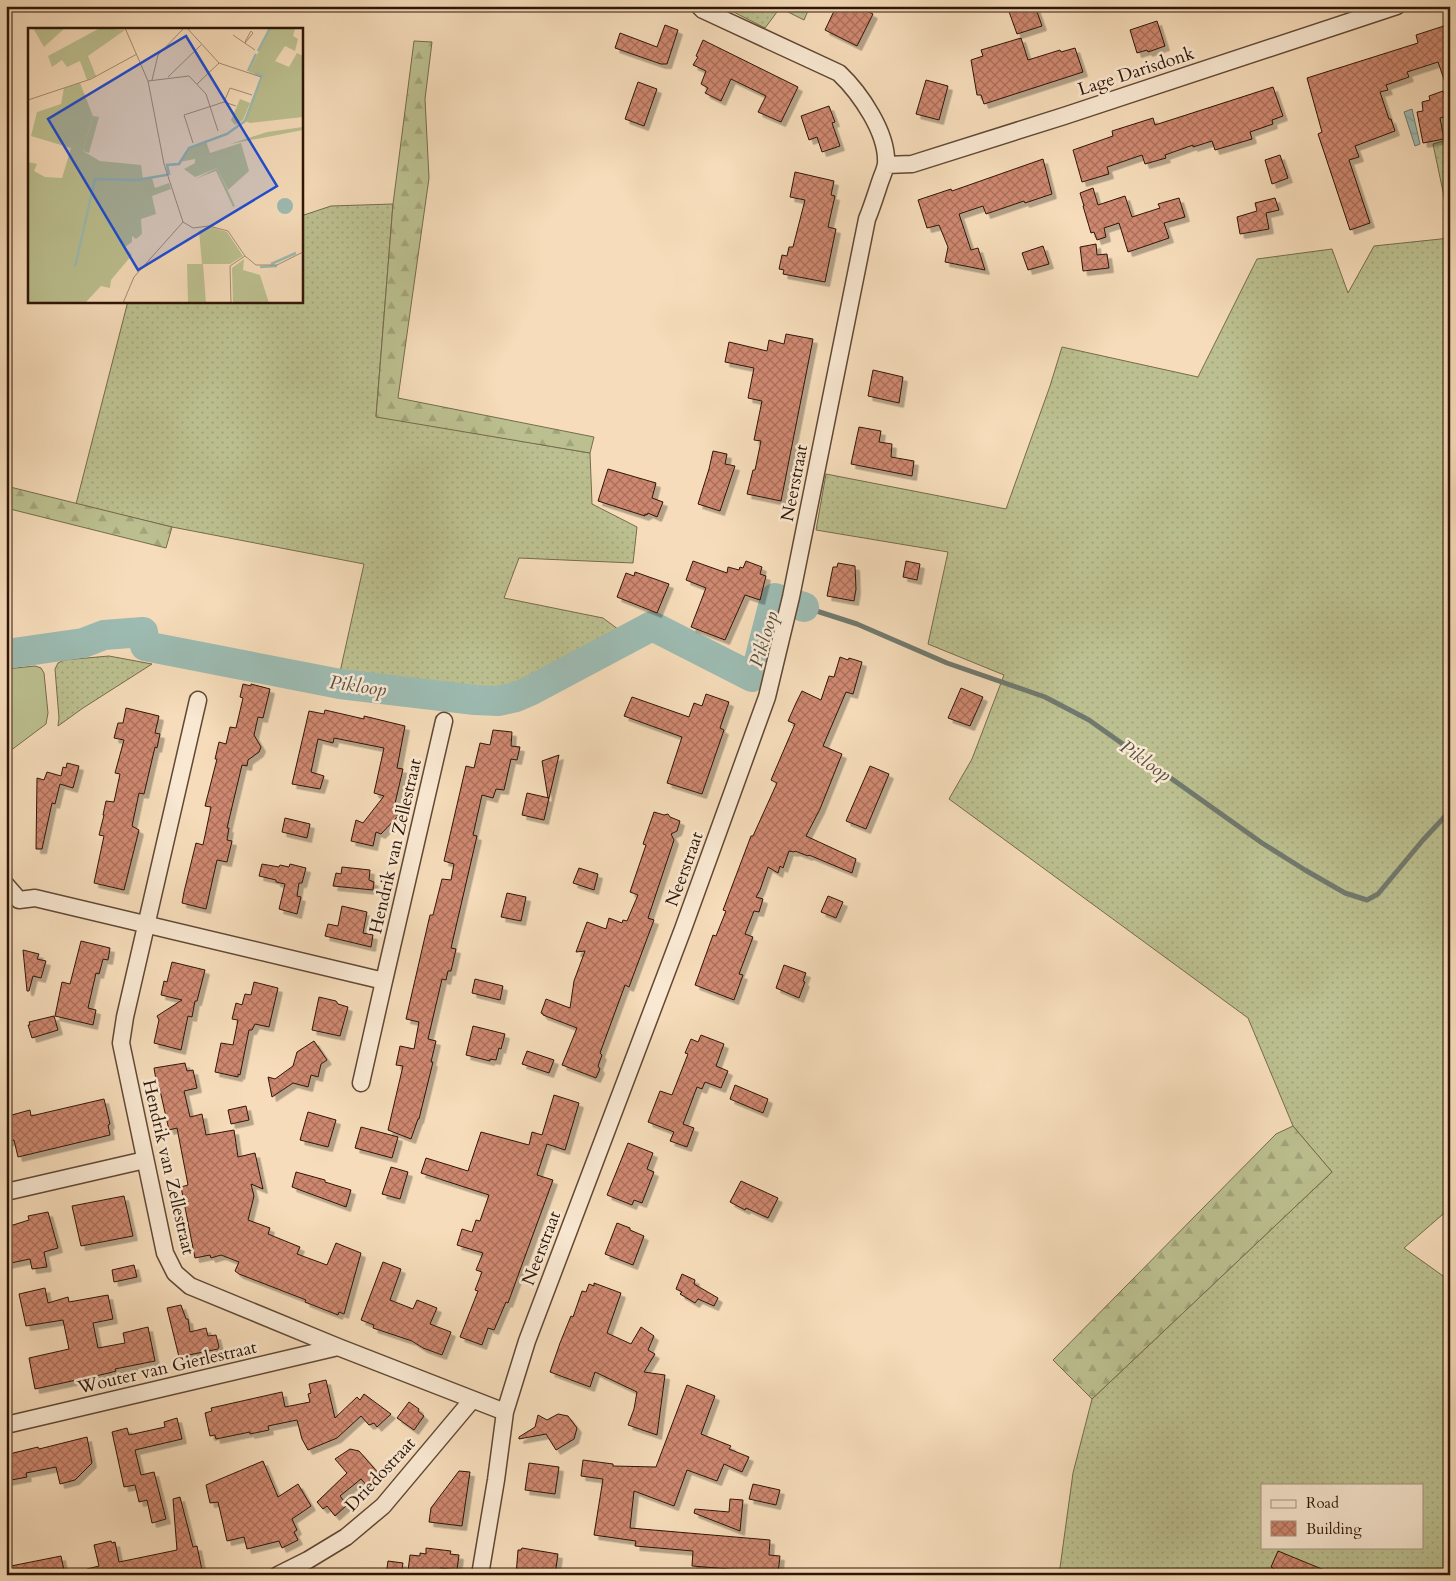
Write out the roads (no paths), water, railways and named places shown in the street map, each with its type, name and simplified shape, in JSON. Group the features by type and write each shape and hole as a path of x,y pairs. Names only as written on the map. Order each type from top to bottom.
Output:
{"street":[{"path":"699,6 839,73 866,104 885,149 886,165"},
{"name":"Lage Darisdonk","path":"886,165 922,161 1074,113 1397,6"},
{"name":"Neerstraat","path":"480,1575 505,1412 527,1341 683,929 767,697 790,604 867,219 886,165"},
{"name":"Hendrik van Zellestraat","path":"198,700 125,1017 121,1043 165,1253 175,1273 190,1286 338,1347 505,1412"},
{"name":"Hendrik van Zellestraat","path":"361,1083 444,721"},
{"path":"6,885 13,903 35,898 384,981"},
{"path":"6,1192 145,1160"},
{"name":"Wouter van Gierlestraat","path":"6,1425 338,1347"},
{"name":"Driedostraat","path":"278,1575 308,1560 346,1537 383,1506 472,1400"}],"water":[{"path":"1412,109 1420,144 1415,146 1404,112"}],"waterway":[{"name":"Pikloop","path":"6,654 83,643 104,635 143,632 145,646 340,684 498,701 516,697 530,691 652,626 752,677 757,669 775,598 804,607"},
{"name":"Pikloop","path":"804,607 857,624 947,663 1045,697 1089,720 1262,843 1345,893 1367,900 1378,894 1450,811"}]}
